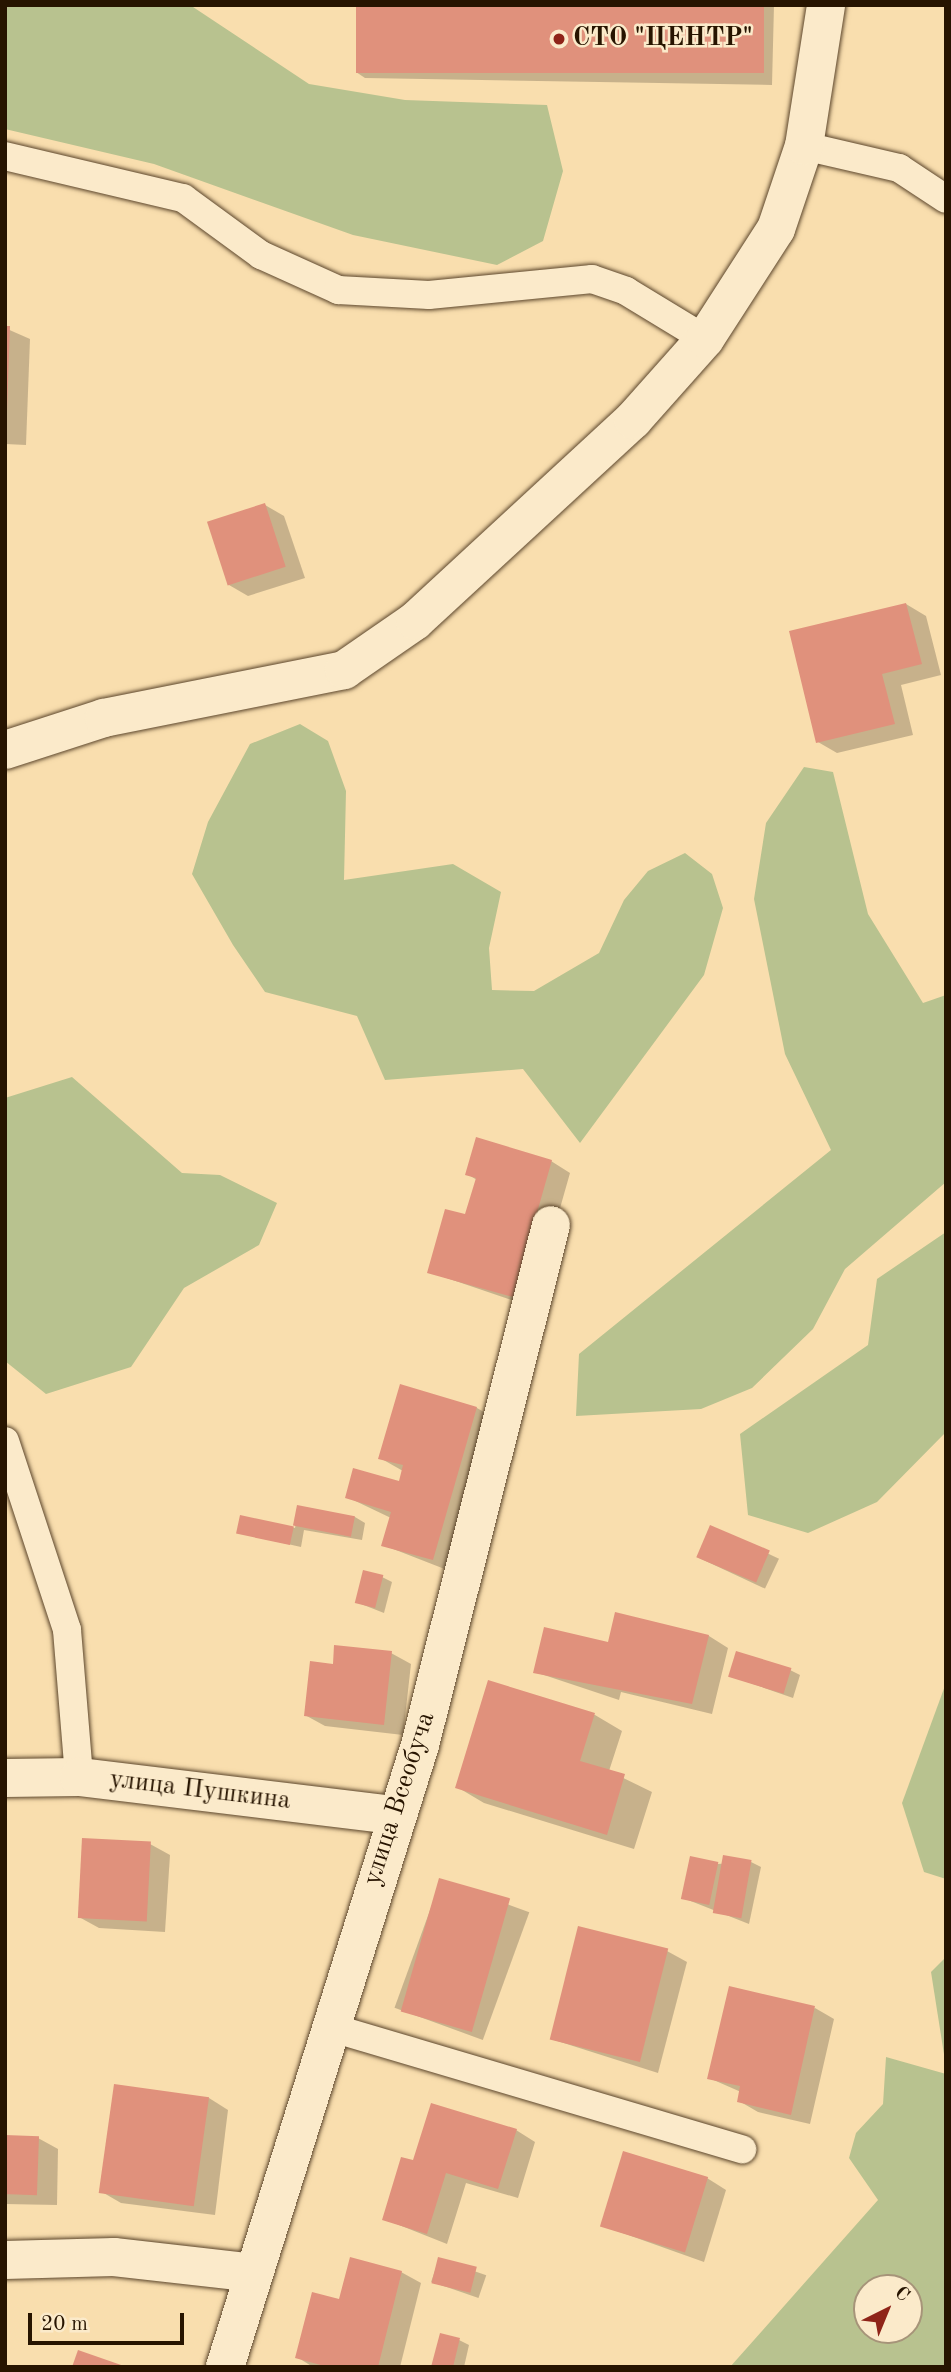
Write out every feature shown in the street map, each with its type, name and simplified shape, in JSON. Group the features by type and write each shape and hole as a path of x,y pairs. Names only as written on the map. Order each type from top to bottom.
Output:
{"street":[{"path":"5,750 104,718 344,670 415,621 633,420 705,339 776,229 804,146 826,5"},
{"name":"улица Всеобуча","path":"225,2367 394,1815 420,1745 551,1225"},
{"name":"улица Пушкина","path":"5,1778 79,1777 394,1815"},
{"path":"5,2260 114,2257 254,2273"}],"lane":[{"path":"804,146 899,168 946,199"},
{"path":"5,156 183,198 261,255 338,290 429,295 592,279 626,291 705,339"},
{"path":"5,1441 67,1630 79,1777"},
{"path":"329,2027 743,2149"}],"green space":[{"path":"5,5 190,5 309,84 405,100 547,105 563,171 543,241 497,265 353,235 154,164 5,129"},
{"path":"300,724 328,741 346,791 344,880 453,864 501,892 489,948 492,990 534,991 599,953 624,900 648,871 685,853 712,874 723,908 704,975 580,1143 523,1069 385,1080 357,1016 265,992 233,945 192,874 208,822 250,744"},
{"path":"804,767 833,772 868,914 923,1003 946,995 946,1182 845,1269 813,1329 752,1388 701,1409 576,1416 579,1354 831,1150 785,1054 754,899 766,823"},
{"path":"72,1077 182,1173 220,1175 277,1203 259,1245 184,1288 131,1367 46,1394 5,1361 5,1098"},
{"path":"946,1232 946,1432 877,1502 808,1533 748,1515 740,1434 868,1345 877,1279"},
{"path":"946,1683 946,1879 924,1872 902,1803"},
{"path":"946,1957 946,2067 931,1972"},
{"path":"886,2057 946,2074 946,2367 730,2367 878,2200 849,2158 856,2133 883,2104"}],"building":[{"name":"СТО \"ЦЕНТР\"","path":"356,5 764,5 764,73 356,73"},
{"path":"5,326 10,326 7,411 5,411"},
{"path":"265,503 286,567 228,586 207,522"},
{"path":"906,603 922,664 882,674 895,724 816,743 789,631"},
{"path":"476,1137 552,1160 513,1297 427,1273 445,1209 465,1214 476,1178 465,1175"},
{"path":"400,1384 477,1407 433,1560 381,1546 391,1512 345,1498 353,1468 399,1481 403,1465 378,1459"},
{"path":"297,1505 355,1516 351,1537 293,1526"},
{"path":"240,1515 294,1526 290,1545 236,1534"},
{"path":"710,1525 770,1550 756,1583 696,1557"},
{"path":"363,1570 383,1575 375,1608 355,1603"},
{"path":"615,1612 709,1635 692,1704 533,1673 544,1627 608,1642"},
{"path":"334,1645 392,1651 384,1725 304,1716 310,1661 333,1664"},
{"path":"736,1651 791,1668 784,1694 728,1677"},
{"path":"488,1680 595,1713 580,1761 625,1774 607,1835 455,1788"},
{"path":"82,1838 151,1842 147,1922 78,1918"},
{"path":"723,1855 752,1860 741,1918 713,1913"},
{"path":"690,1856 718,1862 709,1905 681,1899"},
{"path":"439,1878 510,1898 472,2032 401,2012"},
{"path":"578,1926 668,1948 640,2062 550,2040"},
{"path":"729,1986 815,2006 791,2115 737,2102 740,2086 707,2079"},
{"path":"114,2084 209,2097 194,2206 99,2193"},
{"path":"431,2103 517,2129 498,2189 446,2173 427,2234 382,2220 401,2157 413,2160"},
{"path":"5,2135 39,2136 37,2195 5,2194"},
{"path":"623,2151 708,2177 685,2253 600,2227"},
{"path":"350,2257 402,2271 378,2367 328,2367 295,2358 312,2292 339,2299"},
{"path":"438,2257 477,2267 470,2293 431,2283"},
{"path":"440,2333 460,2338 453,2367 431,2367"},
{"path":"78,2350 124,2366 124,2367 72,2367"}],"place":[{"name":"СТО \"ЦЕНТР\"","path":"559,39"}]}
